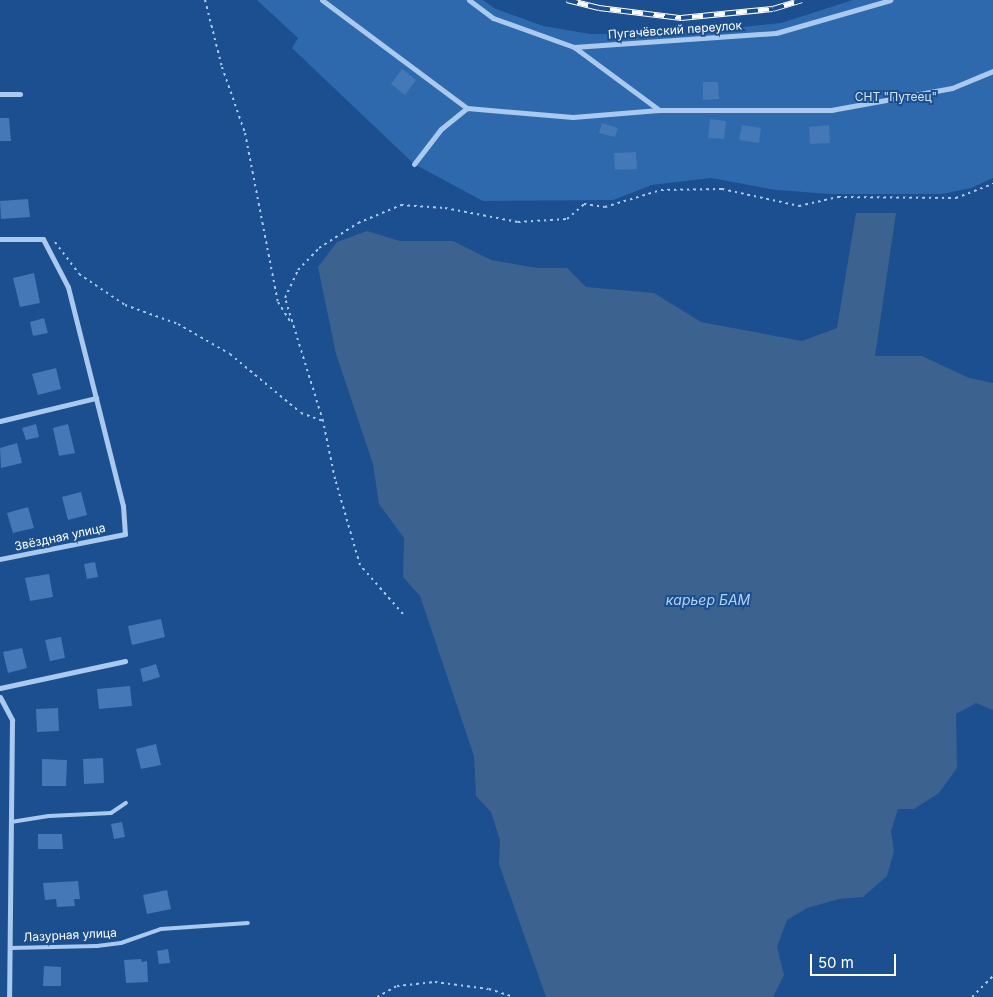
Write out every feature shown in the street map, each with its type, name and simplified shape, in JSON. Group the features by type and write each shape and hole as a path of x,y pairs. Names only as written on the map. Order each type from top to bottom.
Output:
{"street":[{"path":"322,0 467,108 573,117 659,110 831,110 952,88 993,71"},
{"name":"Пугачёвский переулок","path":"468,0 494,18 574,47 776,33 890,0"},
{"path":"574,47 659,110"},
{"path":"0,94 20,94"},
{"path":"414,164 441,129 467,108"},
{"path":"0,239 43,238 68,287 96,398 0,421"},
{"name":"Звёздная улица","path":"0,560 125,534 123,506 96,398"},
{"path":"0,688 125,661"},
{"path":"0,697 12,720 9,997"}],"lane":[{"path":"11,822 49,816 112,813 126,803"},
{"name":"Лазурная улица","path":"10,948 96,946 121,943 161,929 248,923"}],"path":[{"path":"206,0 222,67 245,133 278,302 294,328"},
{"path":"403,614 360,565 335,479 323,421 285,298 298,270 319,248 358,223 401,205 445,208 518,222 567,219 584,204 605,207 661,190 722,189 799,206 838,197 956,198 993,184"},
{"path":"43,238 57,242 78,274 117,300 178,324 230,354 301,413 323,421"},
{"path":"972,997 993,976"},
{"path":"377,997 397,986 435,982 489,988 513,997"}],"green space":[{"name":"СНТ \"Путеец\"","path":"257,0 483,0 494,8 543,26 590,34 673,34 781,23 853,0 993,0 993,178 971,188 942,194 831,194 776,190 711,178 652,185 613,200 483,201 414,164 292,48 298,38"}],"water":[{"name":"карьер БАМ","path":"856,213 896,213 875,356 922,356 969,378 993,383 993,710 976,703 956,714 957,768 939,793 914,809 898,809 891,831 894,851 887,876 863,897 839,899 807,908 787,920 777,947 784,975 773,997 546,997 499,864 500,840 491,812 476,796 474,756 420,596 403,577 404,538 379,504 373,464 336,354 318,267 337,242 367,231 400,241 453,241 491,260 537,268 567,268 586,287 654,293 701,322 802,341 837,328"}],"building":[{"path":"402,69 416,80 405,95 391,84"},
{"path":"703,82 718,82 719,99 703,100"},
{"path":"0,118 9,118 11,141 0,141"},
{"path":"710,119 726,121 724,139 708,138"},
{"path":"602,123 618,128 615,137 599,133"},
{"path":"742,125 761,128 759,143 739,140"},
{"path":"829,125 830,143 810,144 809,127"},
{"path":"636,152 637,169 615,170 614,153"},
{"path":"28,199 30,217 1,219 0,201"},
{"path":"34,273 40,303 20,307 13,278"},
{"path":"44,318 48,333 33,336 30,322"},
{"path":"56,368 61,389 38,395 32,374"},
{"path":"36,424 39,437 26,440 22,428"},
{"path":"68,424 75,453 59,456 53,428"},
{"path":"17,443 22,463 1,468 0,448"},
{"path":"81,492 87,515 68,520 62,497"},
{"path":"28,507 34,528 13,533 7,513"},
{"path":"95,562 98,577 87,579 84,564"},
{"path":"49,574 53,597 30,601 25,578"},
{"path":"161,619 165,637 132,645 128,626"},
{"path":"61,637 65,658 50,661 45,640"},
{"path":"22,648 27,668 8,673 3,652"},
{"path":"156,664 160,677 143,682 140,669"},
{"path":"130,686 132,706 99,709 97,689"},
{"path":"58,708 59,731 37,732 36,709"},
{"path":"156,744 161,765 141,769 136,749"},
{"path":"103,758 104,783 84,784 83,759"},
{"path":"42,759 67,760 66,786 42,786"},
{"path":"122,822 125,837 114,839 111,824"},
{"path":"38,834 62,834 63,849 38,849"},
{"path":"78,881 80,899 74,899 75,906 57,907 56,899 45,900 43,883"},
{"path":"167,890 171,909 147,914 143,895"},
{"path":"168,949 170,963 159,964 157,951"},
{"path":"141,959 142,962 147,961 148,982 126,983 124,960"},
{"path":"44,966 61,967 61,986 43,986"}],"railway":[{"path":"567,0 599,8 681,18 773,9 802,0"}]}
